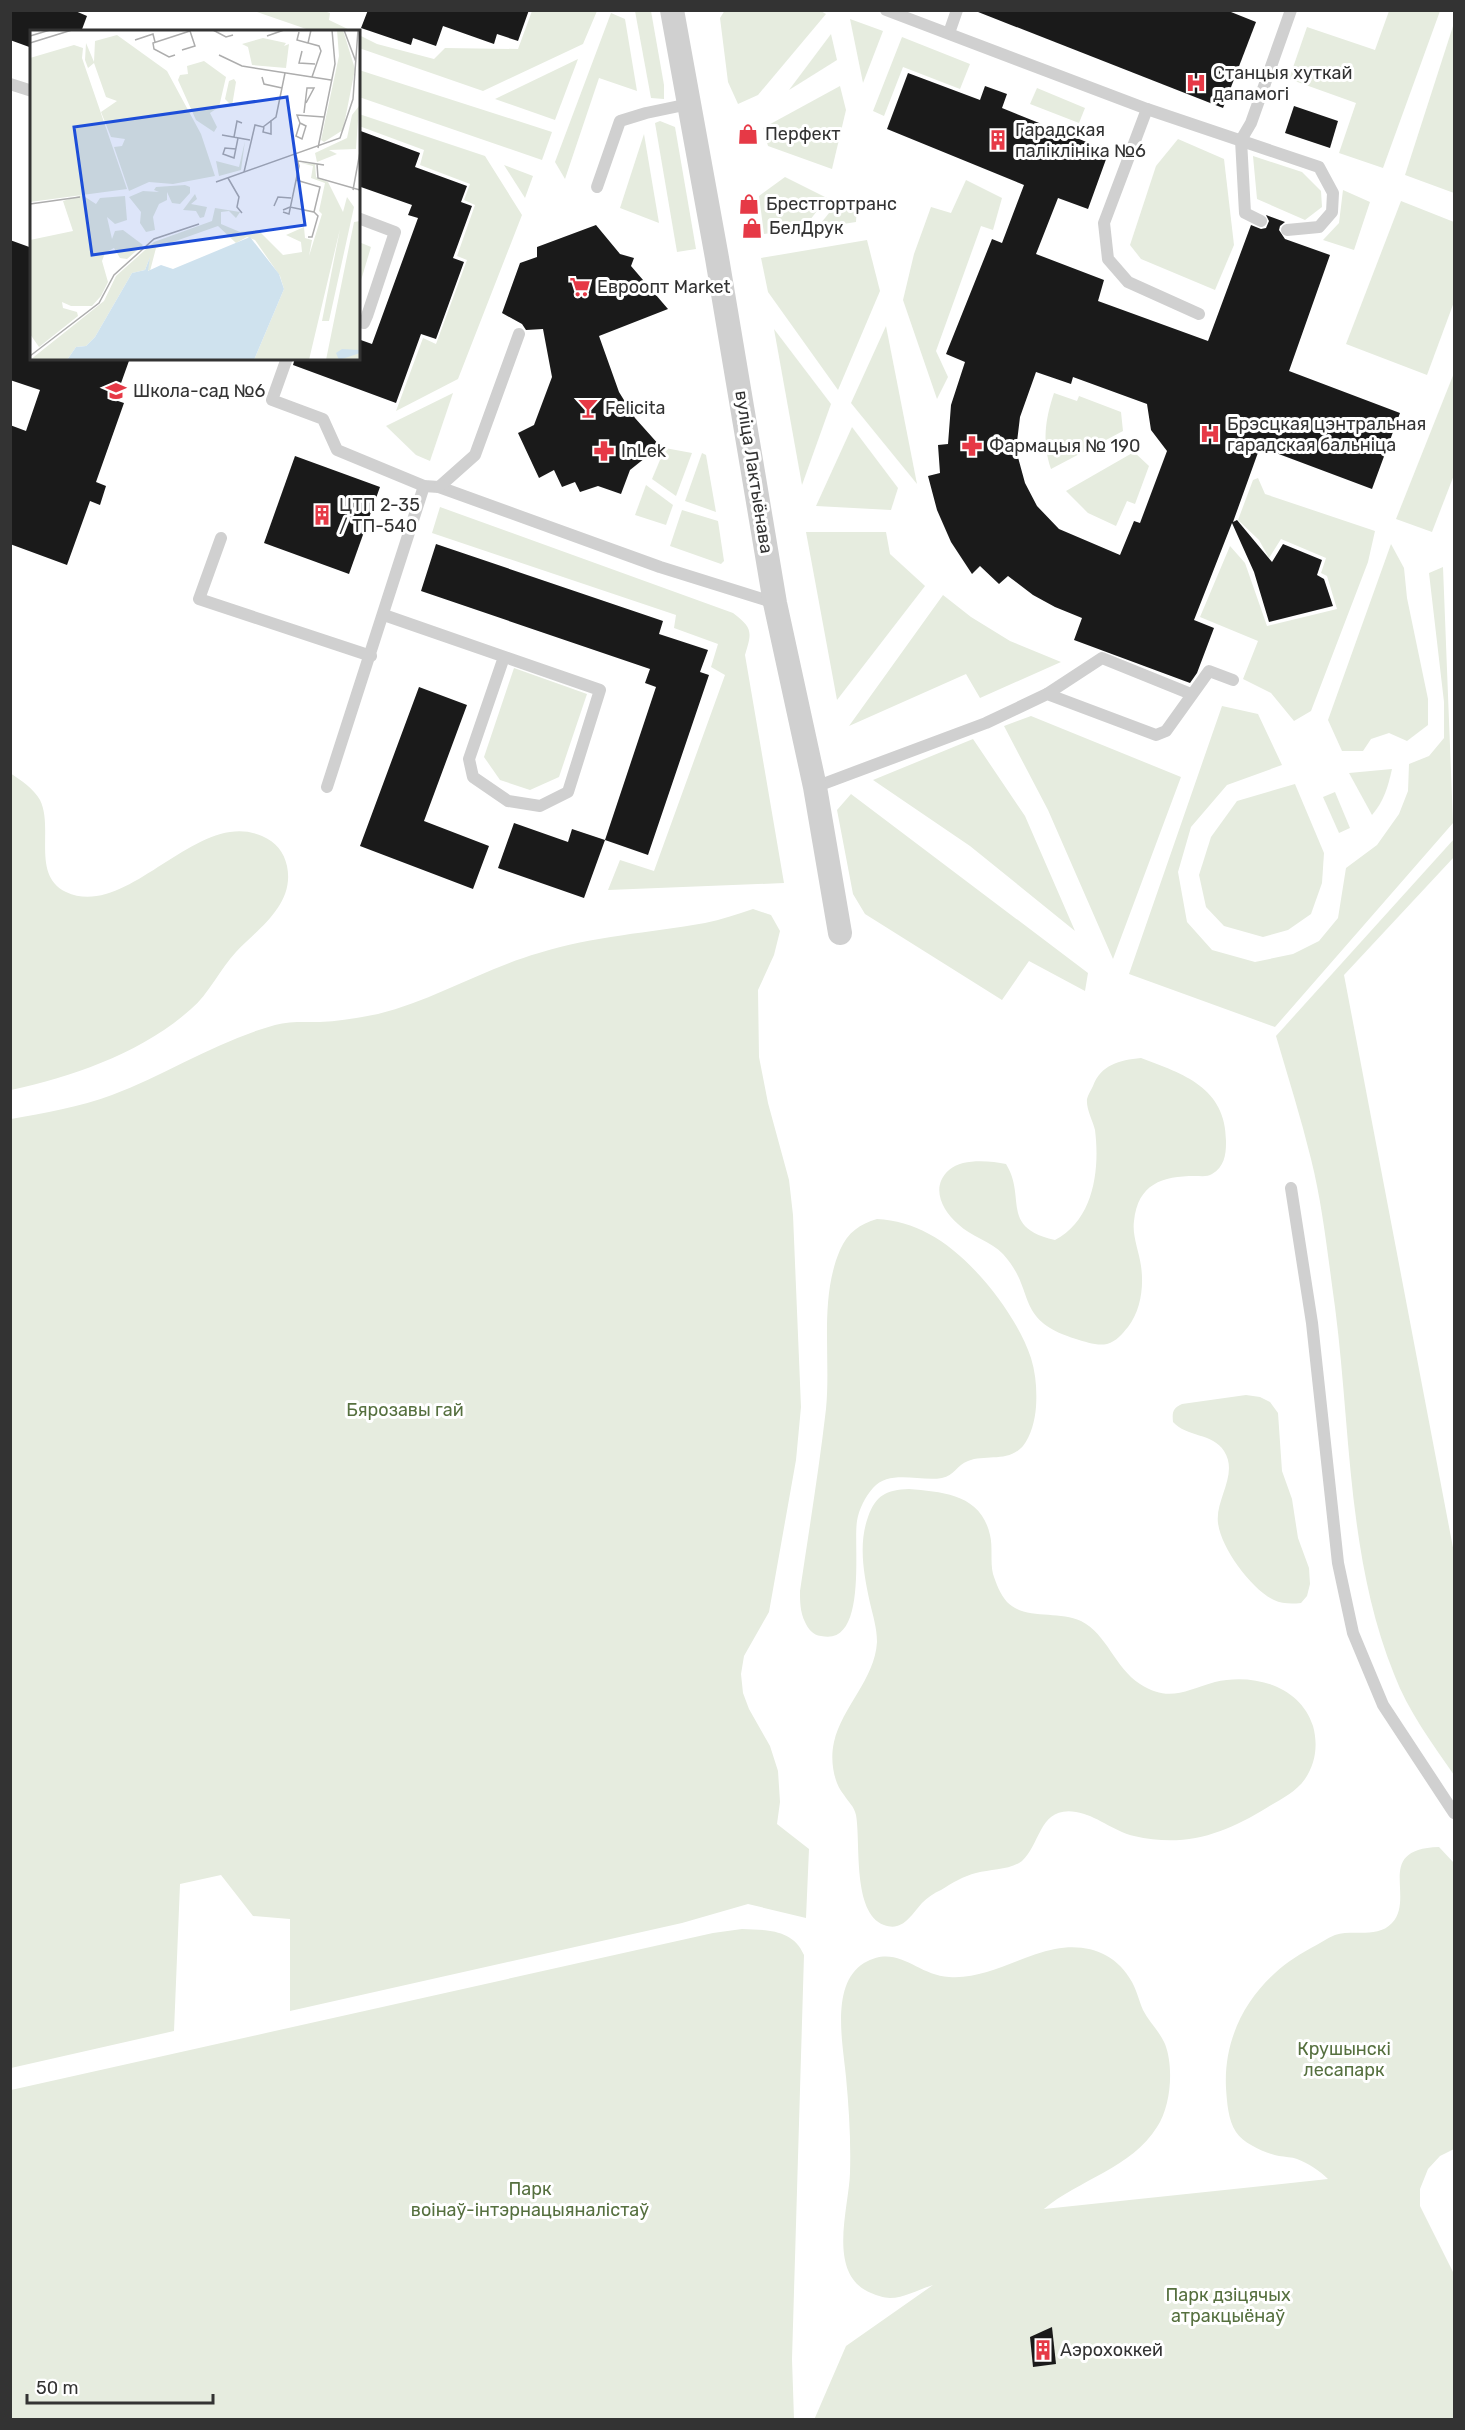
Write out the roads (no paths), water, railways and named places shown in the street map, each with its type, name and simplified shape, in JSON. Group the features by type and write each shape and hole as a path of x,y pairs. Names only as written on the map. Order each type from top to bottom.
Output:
{"street":[{"name":"вуліца Лактыёнава","path":"672,10 776,603 815,787 840,933"}],"lane":[{"path":"886,10 1147,109 1319,167 1333,193 1332,212 1319,227 1287,230"},
{"path":"948,33 957,10"},
{"path":"1261,221 1245,213 1241,140 1251,123 1291,10"},
{"path":"10,84 30,90"},
{"path":"597,188 620,121 688,104"},
{"path":"1147,109 1104,224 1108,259 1128,282 1199,314"},
{"path":"360,219 395,232 368,316 364,323 360,322"},
{"path":"439,487 475,455 519,334"},
{"path":"286,360 272,400 323,419 337,450 424,486 439,487 660,567 776,603"},
{"path":"327,787 424,486"},
{"path":"221,538 199,599 371,656"},
{"path":"384,615 600,690 567,792 540,806 507,801 473,777 469,759 504,657"},
{"path":"815,787 986,723 1047,694 1102,658 1191,694"},
{"path":"1047,694 1156,735 1166,731 1209,671 1233,680"},
{"path":"1291,1188 1312,1323 1338,1563 1353,1633 1383,1705 1455,1814"}],"place":[{"name":"Станцыя хуткай дапамогі","path":"1196,83"},
{"name":"Перфект","path":"748,134"},
{"name":"Гарадская паліклініка №6","path":"998,140"},
{"name":"Брестгортранс","path":"749,204"},
{"name":"БелДрук","path":"752,228"},
{"name":"Евроопт Market","path":"580,287"},
{"name":"Школа-сад №6","path":"116,391"},
{"name":"Felicita","path":"588,408"},
{"name":"Брэсцкая цэнтральная гарадская бальніца","path":"1210,434"},
{"name":"Фармацыя № 190","path":"972,446"},
{"name":"InLek","path":"604,451"},
{"name":"ЦТП 2-35 / ТП-540","path":"322,515"},
{"name":"Аэрохоккей","path":"1043,2350"}],"park label":[{"name":"Бярозавы гай","path":"405,1410"},
{"name":"Крушынскі лесапарк","path":"1344,2059"},
{"name":"Парк воінаў-інтэрнацыяналістаў","path":"530,2199"},
{"name":"Парк дзіцячых атракцыёнаў","path":"1228,2305"}]}
